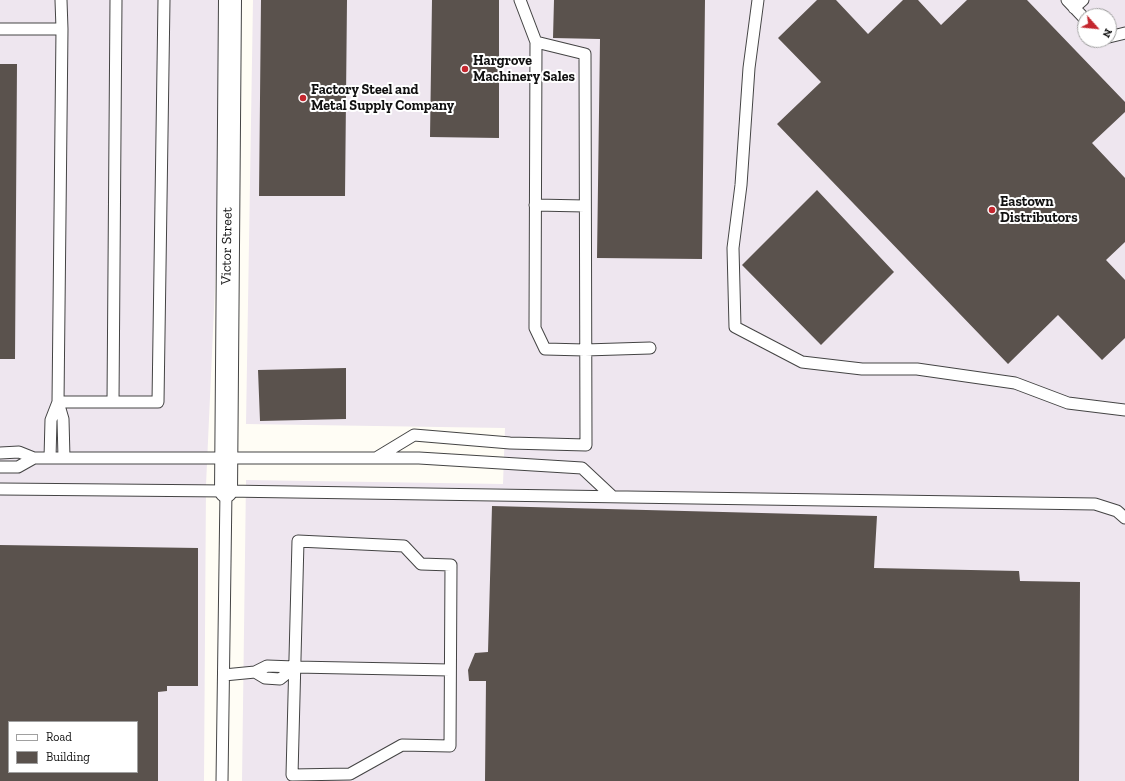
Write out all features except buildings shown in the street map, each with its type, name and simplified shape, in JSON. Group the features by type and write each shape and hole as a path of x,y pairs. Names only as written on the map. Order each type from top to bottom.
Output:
{"street":[{"name":"Victor Street","path":"226,491 225,458 230,0"}],"lane":[{"path":"61,0 62,29 58,402 63,419 64,458"},
{"path":"113,402 116,0"},
{"path":"58,402 158,402 164,0"},
{"path":"520,0 536,42 535,328 545,349 585,350 650,348"},
{"path":"758,0 749,68 741,185 733,248 736,327 802,362 862,369 917,369 1016,383 1068,403 1125,410"},
{"path":"1070,4 1084,0"},
{"path":"0,29 62,29"},
{"path":"376,458 414,435 510,443 586,446 585,54 536,42"},
{"path":"536,205 585,206"},
{"path":"50,458 51,420 58,402"},
{"path":"0,453 19,452 34,458 419,458 582,468 612,497"},
{"path":"0,467 18,468 34,458"},
{"path":"0,489 1095,504 1117,511 1125,518"},
{"path":"222,781 226,491"},
{"path":"298,540 404,546 421,564 451,565 450,670 450,746 402,745 350,774 292,775 298,540"},
{"path":"224,675 255,672 265,678 280,679 295,667 450,670"}],"shaded area":[{"path":"0,0 228,0 206,485 204,781 0,781"},
{"path":"253,0 1125,0 1125,781 242,781 246,480 503,484 505,428 246,424"}],"place":[{"name":"Hargrove Machinery Sales","path":"465,69"},
{"name":"Factory Steel and Metal Supply Company","path":"303,98"},
{"name":"Eastown Distributors","path":"992,210"}]}
